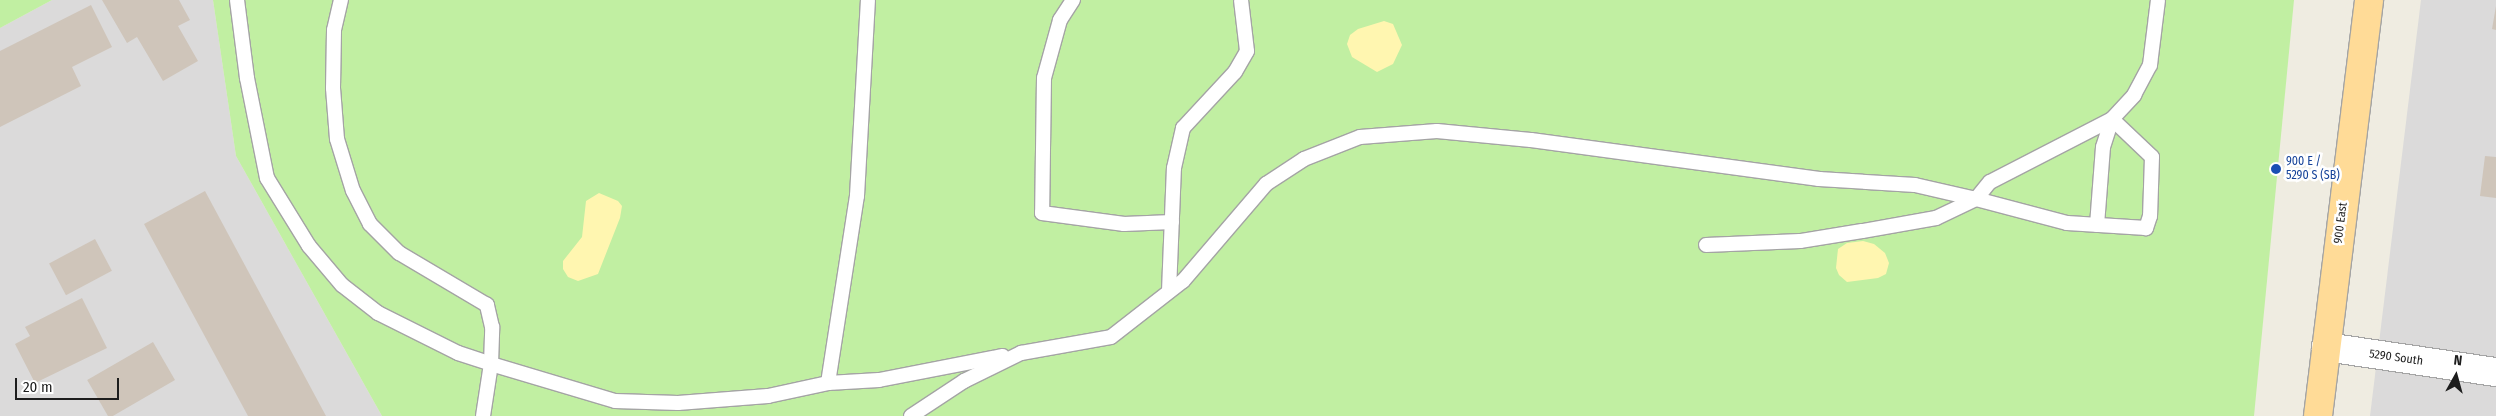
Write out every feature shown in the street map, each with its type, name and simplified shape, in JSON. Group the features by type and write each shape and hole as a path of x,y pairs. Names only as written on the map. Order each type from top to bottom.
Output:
{"main road":[{"name":"900 East","path":"2318,416 2369,0"}],"street":[{"name":"5290 South","path":"2326,347 2496,372"}],"lane":[{"path":"237,0 247,78 267,178 309,246 342,285 378,313 458,353 615,401 678,403 768,396 828,383 879,380 1111,337 1183,281 1266,184 1304,159 1360,137 1437,131 1522,140 1819,179 1915,185 2067,223 2146,228 2150,216 2152,157 2112,119"},
{"path":"341,0 334,30 333,88 337,139 353,190 370,224 399,253 487,305 492,327 491,364 482,416"},
{"path":"828,383 857,196 868,0"},
{"path":"1073,0 1060,20 1044,78 1042,213 1124,224 1172,222"},
{"path":"1169,291 1174,168 1183,128 1235,72 1247,51 1241,0"},
{"path":"1706,245 1800,240 1862,231 1936,218 1976,199 1990,182 2112,119 2134,96 2150,64 2158,0"},
{"path":"2097,225 2103,147 2112,119"},
{"path":"911,416 964,381 1021,353"}],"shaded area":[{"path":"52,0 213,0 236,156 382,416 0,416 0,28"},
{"path":"2421,0 2496,0 2496,416 2370,416"}],"green space":[{"path":"0,0 52,0 0,28"},
{"path":"213,0 2294,0 2254,416 382,416 236,156"}],"sand":[{"path":"1384,21 1393,24 1402,45 1393,64 1377,72 1352,57 1347,44 1350,35 1358,29"},
{"path":"599,193 618,201 622,206 620,218 598,274 578,281 568,277 563,269 563,261 582,237 586,201"},
{"path":"1863,241 1874,244 1885,253 1889,263 1886,274 1878,278 1847,282 1839,275 1836,268 1838,249 1847,243"}],"building":[{"path":"102,0 179,0 190,20 178,26 198,61 163,81 137,37 127,43"},
{"path":"91,5 112,47 72,67 81,86 0,127 0,51"},
{"path":"2496,6 2496,30 2492,29"},
{"path":"2485,156 2496,157 2496,198 2480,196"},
{"path":"205,191 326,416 248,416 144,224"},
{"path":"95,239 112,271 66,295 49,263"},
{"path":"82,298 107,348 35,383 15,344 30,336 25,327"},
{"path":"153,342 175,380 113,416 108,416 87,380"}],"place":[{"name":"900 E / 5290 S (SB)","path":"2276,169"}]}
